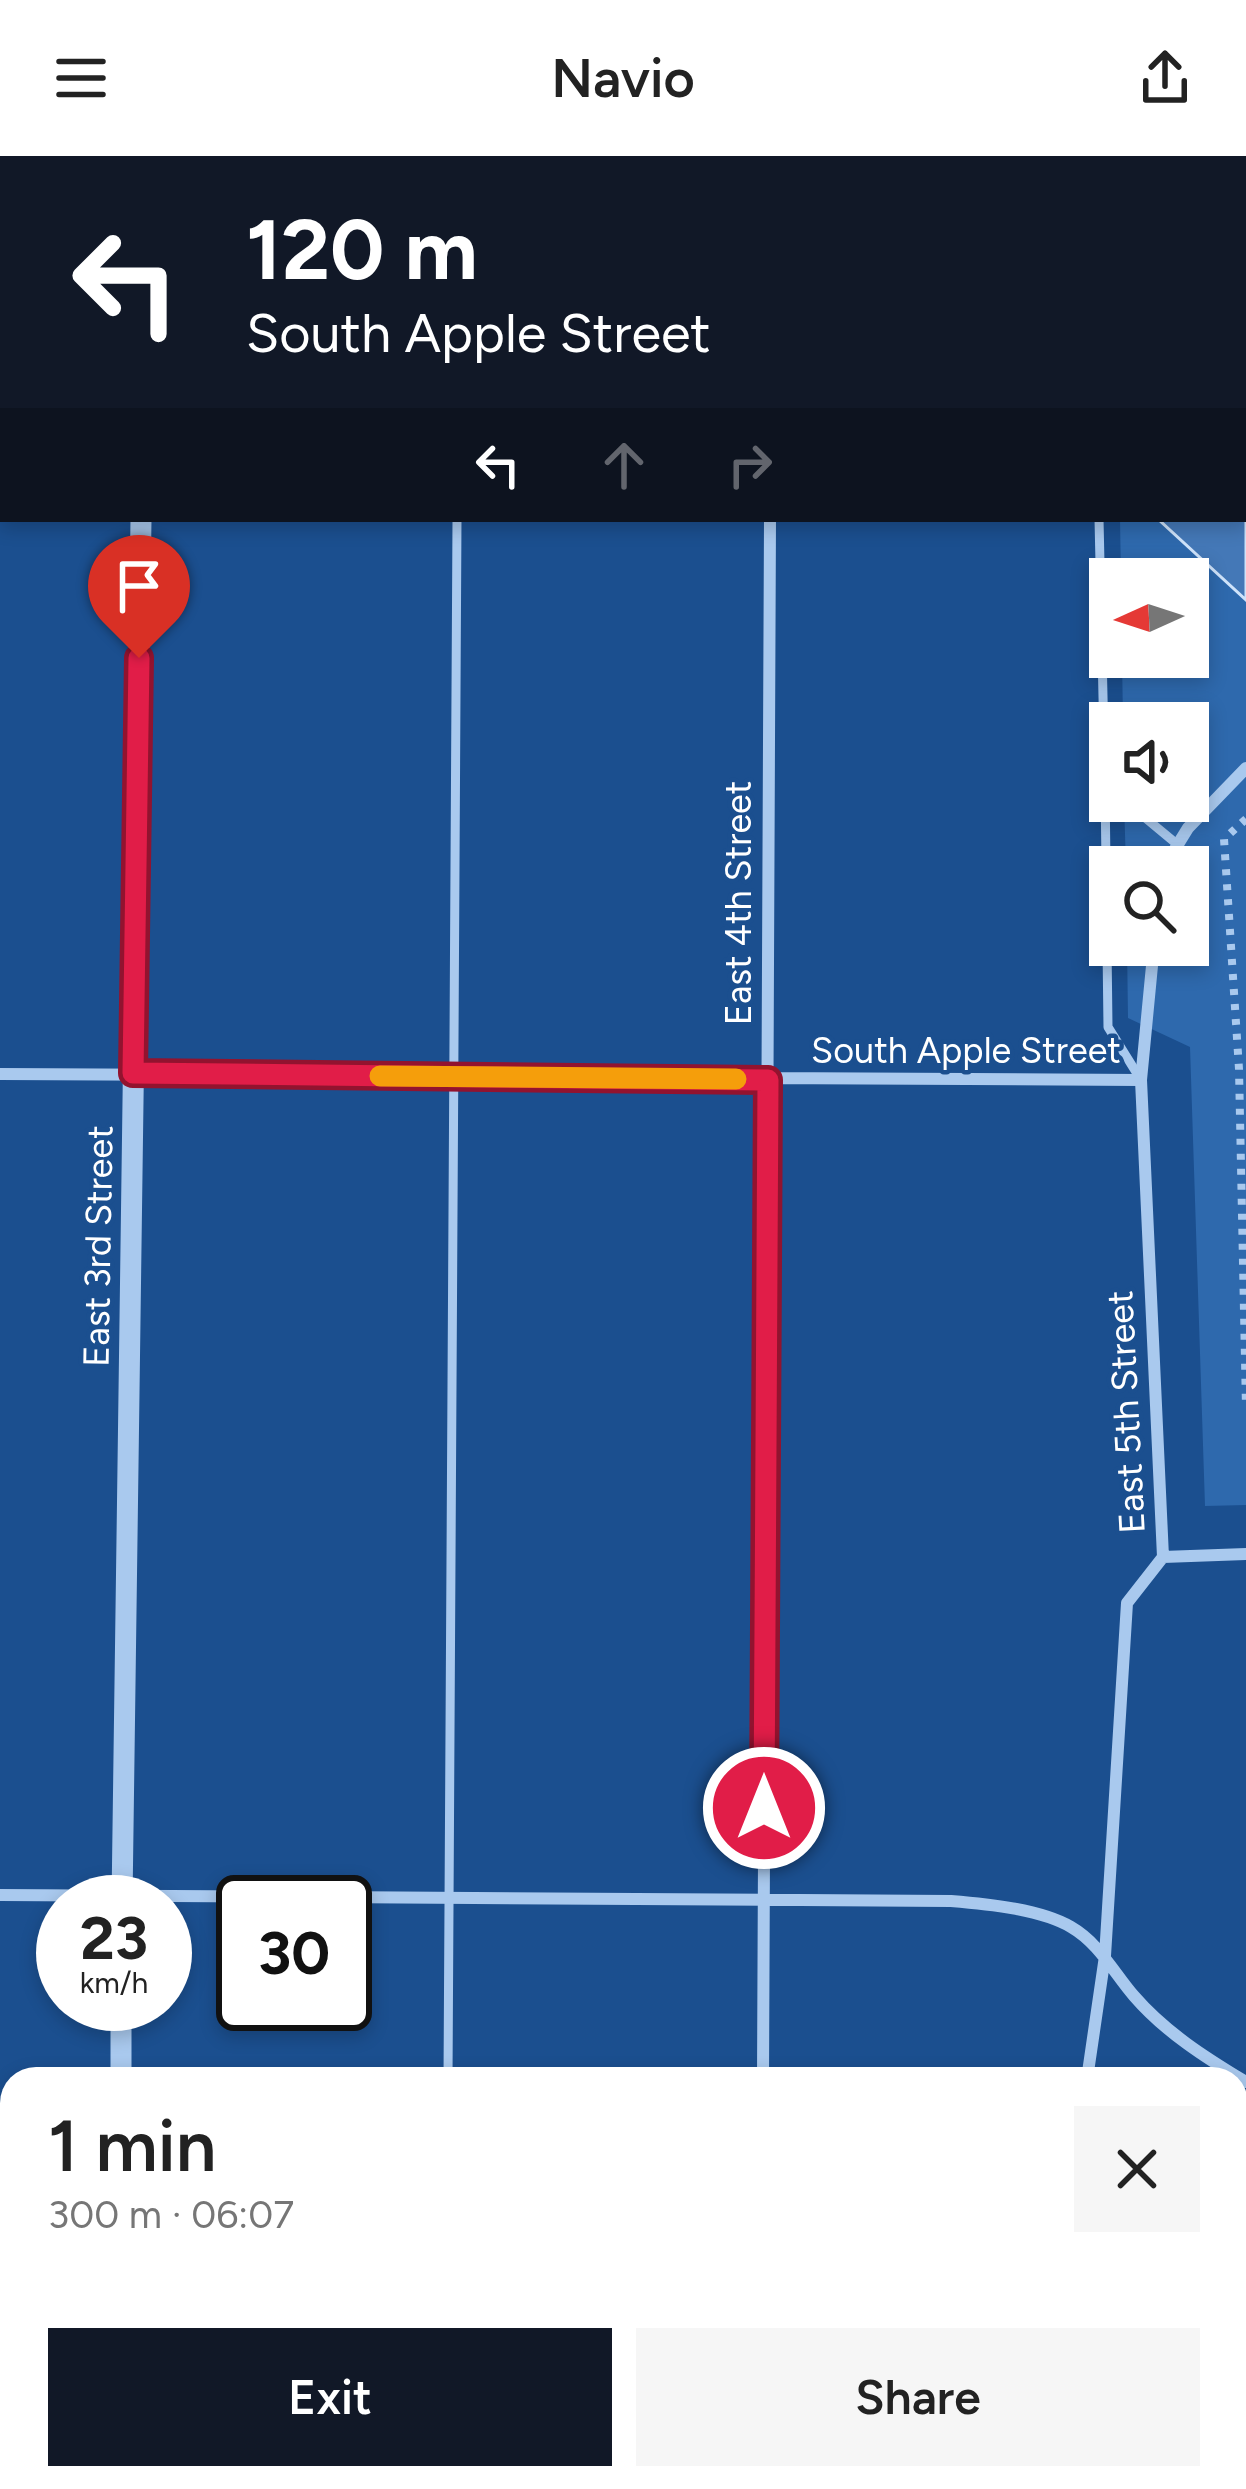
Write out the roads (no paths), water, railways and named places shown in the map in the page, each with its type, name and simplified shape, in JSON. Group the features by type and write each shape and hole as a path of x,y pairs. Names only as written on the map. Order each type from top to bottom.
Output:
{"street":[{"name":"East 3rd Street","path":"122,1875 141,522"},
{"name":"East 4th Street","path":"764,2067 770,522"},
{"path":"1178,845 1188,828 1246,768"},
{"name":"East 5th Street","path":"1089,2067 1105,1956 1127,1603 1163,1557 1141,1080 1152,966"},
{"name":"South Apple Street","path":"0,1074 1141,1080"},
{"path":"1163,1557 1246,1554"},
{"path":"0,1895 36,1896"},
{"path":"192,1899 997,1905 1070,1926 1105,1956 1135,1998 1194,2051 1221,2067"},
{"path":"121,2031 121,2067"}],"lane":[{"path":"448,2067 457,522"},
{"path":"1099,522 1105,702"},
{"path":"1108,822 1108,1027 1141,1080"},
{"path":"1150,822 1178,845"}]}
